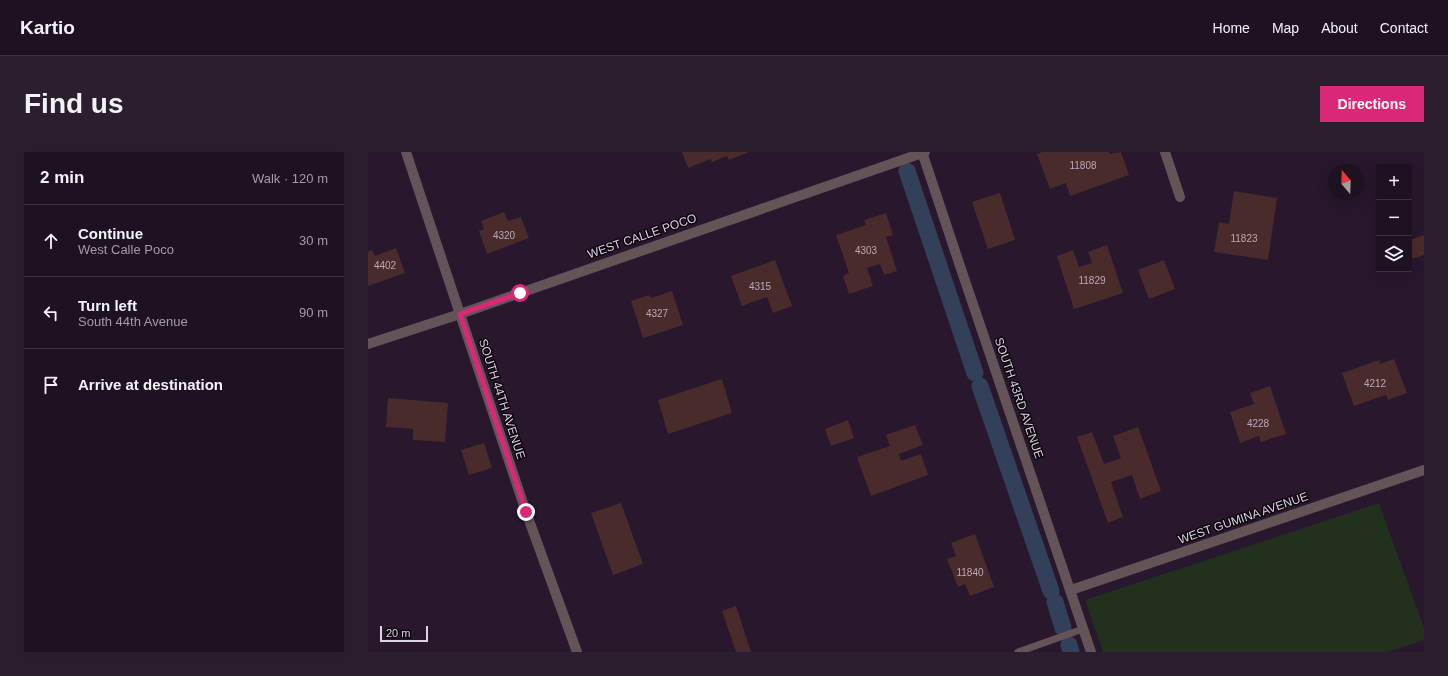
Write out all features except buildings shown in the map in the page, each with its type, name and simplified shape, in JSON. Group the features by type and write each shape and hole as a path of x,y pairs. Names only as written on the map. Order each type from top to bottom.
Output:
{"street":[{"name":"SOUTH 44TH AVENUE","path":"406,152 526,512 577,652"},
{"name":"WEST CALLE POCO","path":"368,344 460,314 923,152"},
{"name":"SOUTH 43RD AVENUE","path":"923,152 960,266 1091,652"},
{"path":"1165,152 1180,197"},
{"name":"WEST GUMINA AVENUE","path":"1071,590 1424,470"}],"lane":[{"path":"1018,652 1083,629"}],"green space":[{"path":"1379,503 1424,628 1424,640 1388,652 1103,652 1085,600"}],"waterway":[{"path":"907,171 975,373"},
{"path":"980,386 1051,591"},
{"path":"1055,602 1063,628"},
{"path":"1069,645 1071,652"}],"route":[{"path":"520,293 460,314 526,512"}]}
